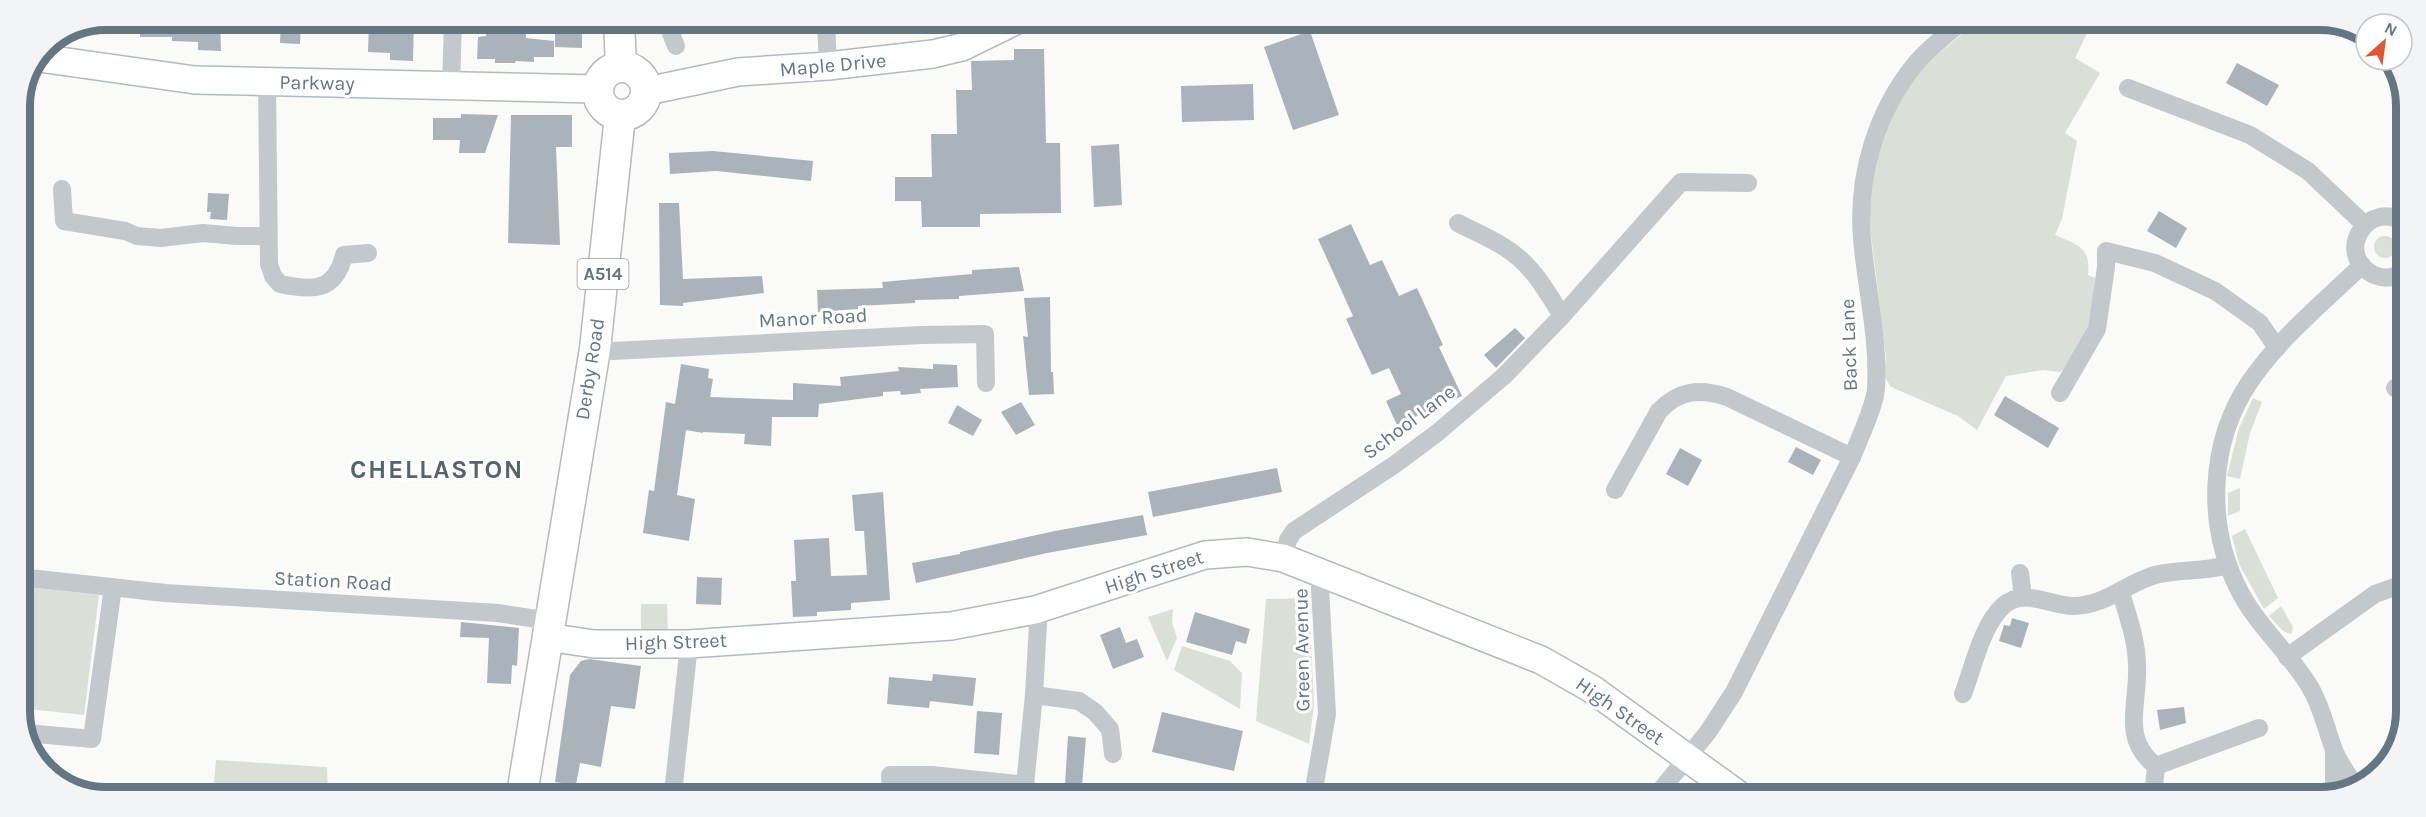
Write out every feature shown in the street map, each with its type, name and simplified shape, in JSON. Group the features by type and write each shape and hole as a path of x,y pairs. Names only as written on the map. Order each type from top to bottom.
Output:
{"main road":[{"path":"619,30 621,66"},
{"path":"621,66 629,67 641,75 646,91 645,100 633,113 620,116 603,107 597,89 606,72 621,66"},
{"name":"Derby Road","path":"548,629 595,349 620,116"},
{"name":"A514","path":"523,787 548,629"}],"street":[{"path":"451,86 453,30"},
{"path":"670,30 676,46"},
{"path":"826,30 828,66"},
{"name":"Maple Drive","path":"646,91 729,73 828,66 933,54 962,47 997,30"},
{"name":"Back Lane","path":"1664,787 1687,759 1734,692 1852,457 1876,391 1874,321 1862,237 1864,168 1880,125 1906,77 1930,49 1952,30"},
{"name":"Parkway","path":"47,58 195,80 597,89"},
{"path":"267,82 267,236 268,264 273,276 280,285 318,288 327,284 335,274 344,255 368,254"},
{"path":"2128,88 2250,135 2308,171 2365,225"},
{"name":"School Lane","path":"1283,558 1288,540 1294,531 1394,465 1437,433 1504,376 1562,316 1624,243 1681,182 1748,183"},
{"path":"62,189 64,221 125,231 137,236 160,238 203,233 267,236"},
{"path":"2396,219 2382,217 2365,225 2355,243 2357,258 2362,265 2384,278 2396,276"},
{"path":"1458,223 1505,247 1517,256 1540,281 1562,316"},
{"path":"2060,393 2097,329 2106,267 2106,251 2155,263 2215,291 2260,323 2277,348"},
{"path":"2334,786 2334,751 2329,731 2311,688 2248,607 2228,565 2221,539 2216,498 2223,442 2242,395 2277,348 2362,265"},
{"name":"Manor Road","path":"595,349 613,351 922,334 985,334 986,383"},
{"path":"1615,489 1659,411 1668,402 1689,391 1714,393 1727,397 1852,457"},
{"name":"High Street","path":"548,629 594,644 688,644 951,626 1035,610 1205,555 1247,552 1283,558 1541,660 1592,689 1727,787"},
{"path":"1963,694 1992,619 2011,600 2024,597 2071,606 2121,593 2156,575 2214,569 2228,565"},
{"path":"2020,573 2024,597"},
{"name":"Green Avenue","path":"1314,787 1327,714 1320,588 1324,574"},
{"name":"Station Road","path":"30,578 165,593 498,613 548,629"},
{"path":"2287,657 2375,594 2396,586"},
{"path":"34,734 92,740 113,587"},
{"path":"2121,593 2136,653 2137,683 2133,721 2136,741 2144,757 2156,766"},
{"path":"1025,787 1034,696 1038,623 1035,610"},
{"path":"674,787 688,644"},
{"path":"1034,696 1079,701 1095,712 1110,729 1113,754"},
{"path":"2156,766 2259,728"},
{"path":"2334,751 2351,780"},
{"path":"2154,787 2156,766"},
{"path":"891,787 891,775 931,775 1006,787"}],"shaded area":[{"path":"1967,30 2089,30 2075,58 2100,73 2065,133 2077,141 2062,219 2055,235 2076,244 2085,252 2088,275 2095,278 2091,321 2069,365 2060,372 2043,370 2006,376 1977,430 1958,416 1891,387 1884,376 1886,357 1871,235 1868,188 1878,150 1898,105 1918,71"},
{"path":"2385,236 2393,239 2396,247 2393,255 2385,258 2377,255 2374,247 2377,239"},
{"path":"2253,398 2262,402 2250,433 2240,479 2227,476 2239,428"},
{"path":"2240,488 2240,511 2228,516 2228,493"},
{"path":"2245,529 2278,598 2264,609 2239,564 2232,536"},
{"path":"30,587 99,595 84,715 30,709"},
{"path":"1309,598 1314,705 1309,744 1256,721 1266,599"},
{"path":"641,604 667,604 668,632 641,632"},
{"path":"2281,606 2293,627 2291,634 2283,631 2269,616"},
{"path":"1173,609 1172,622 1177,638 1167,661 1148,617"},
{"path":"1182,646 1230,661 1242,673 1240,709 1174,670"},
{"path":"216,760 327,767 328,787 214,787"}],"building":[{"path":"100,30 106,30 220,30 221,51 198,50 198,42 172,41 172,37 140,37 140,33 100,33"},
{"path":"281,30 301,30 300,44 280,43"},
{"path":"369,30 414,30 413,61 390,60 390,53 368,52"},
{"path":"486,30 526,30 526,38 554,41 554,57 534,57 534,62 516,61 515,63 495,63 495,59 477,59 478,37 486,36"},
{"path":"555,30 582,30 582,48 555,47"},
{"path":"1310,31 1339,115 1293,130 1264,47"},
{"path":"1014,49 1044,49 1046,143 1060,143 1061,213 980,214 980,227 922,227 921,201 895,201 895,177 932,177 931,134 957,134 956,90 972,90 971,61 1014,60"},
{"path":"2237,63 2279,85 2267,106 2226,83"},
{"path":"1253,84 1254,120 1182,122 1181,86"},
{"path":"461,114 498,115 485,153 459,153 460,140 433,140 433,118 461,118"},
{"path":"511,115 572,115 572,147 556,147 560,245 508,243"},
{"path":"1119,144 1122,205 1094,207 1091,146"},
{"path":"713,151 813,161 811,181 716,171 670,174 669,153"},
{"path":"208,193 229,194 227,220 210,219 211,212 207,212"},
{"path":"659,203 679,203 683,279 762,276 764,293 683,303 683,306 660,305"},
{"path":"2159,211 2187,228 2176,248 2147,231"},
{"path":"1351,224 1370,265 1382,260 1399,296 1417,288 1443,345 1439,347 1462,396 1397,425 1386,401 1401,394 1389,368 1372,375 1346,319 1353,316 1318,239"},
{"path":"1019,267 1024,291 959,296 959,299 915,300 915,303 858,306 858,309 818,312 817,290 883,288 882,282 972,274 972,270"},
{"path":"1050,297 1051,372 1053,372 1054,394 1029,395 1023,336 1028,337 1024,298"},
{"path":"1515,328 1525,338 1496,368 1484,355"},
{"path":"681,364 709,369 708,378 713,379 710,397 793,400 793,383 841,386 840,377 899,371 898,367 933,369 933,364 957,365 958,387 920,389 921,393 901,395 900,391 883,392 883,396 819,404 818,417 772,417 771,446 744,444 745,434 703,433 686,430 677,495 695,499 689,541 643,533 649,490 654,491 666,402 675,404"},
{"path":"2005,396 2059,428 2048,448 1994,415"},
{"path":"1021,402 1035,425 1016,435 1001,412"},
{"path":"957,405 982,420 973,436 948,423"},
{"path":"1796,447 1821,460 1813,475 1788,462"},
{"path":"1680,448 1702,460 1688,486 1666,474"},
{"path":"1277,468 1282,492 1153,517 1148,492"},
{"path":"883,492 890,600 851,603 851,610 817,612 817,616 793,617 791,581 796,581 794,540 829,538 831,576 867,575 864,531 855,531 852,495"},
{"path":"1143,515 1147,535 1047,553 916,583 912,563 1055,531"},
{"path":"697,577 722,578 721,605 696,604"},
{"path":"1195,612 1250,629 1246,644 1236,641 1232,655 1186,642"},
{"path":"2012,618 2029,623 2021,648 1999,641 2004,625 2010,626"},
{"path":"461,622 519,628 517,666 512,665 511,684 487,683 489,638 460,637"},
{"path":"1120,627 1126,643 1137,639 1144,657 1113,669 1100,635"},
{"path":"589,659 641,666 635,709 611,706 601,767 580,763 576,785 555,782 570,675 581,661"},
{"path":"933,674 976,678 973,706 930,701 929,708 887,704 889,677 932,681"},
{"path":"2184,707 2186,723 2160,730 2157,710"},
{"path":"977,711 1002,713 999,755 974,753"},
{"path":"1162,712 1243,731 1234,771 1152,752"},
{"path":"1068,736 1086,738 1082,786 1065,785"}],"district":[{"name":"CHELLASTON","path":"437,469"}]}
